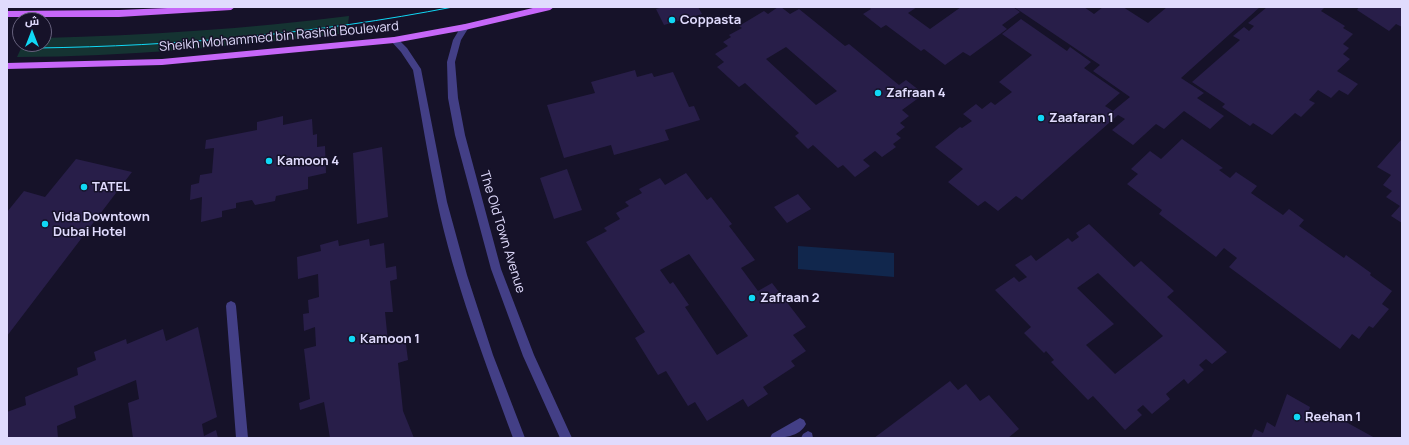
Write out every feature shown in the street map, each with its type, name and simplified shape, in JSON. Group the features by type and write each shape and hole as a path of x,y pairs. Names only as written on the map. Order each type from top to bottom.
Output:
{"main road":[{"path":"7,14 153,12 231,7"},
{"name":"Sheikh Mohammed bin Rashid Boulevard","path":"7,66 162,62 394,40 465,27 550,7"}],"street":[{"name":"The Old Town Avenue","path":"465,27 457,40 451,62 453,98 460,135 496,270 529,356 566,438"},
{"path":"394,40 404,50 417,69 442,202 462,275 488,354 519,438"},
{"path":"231,306 242,438"},
{"path":"776,438 800,424"}],"green space":[{"path":"349,16 347,33 141,53 58,57 17,57 19,52 52,52 52,38 196,31"}],"water":[{"path":"798,246 894,253 894,277 798,269"}],"building":[{"name":"Coppasta","path":"663,7 698,7 702,14 664,25 656,9"},
{"name":"Zafraan 4","path":"778,7 781,7 790,14 799,9 845,46 849,44 899,85 906,80 924,94 902,110 909,116 900,123 905,127 896,134 901,138 893,144 896,147 882,157 875,151 863,160 870,166 855,177 843,165 838,168 813,145 808,149 795,136 799,133 745,83 739,87 717,67 724,62 715,54 728,46 723,42 731,37 729,35 742,28 739,26 764,11 768,14","holes":["786,47 837,91 816,105 766,59"]},
{"path":"869,7 917,7 908,13 930,29 961,7 1013,7 1020,12 1002,25 1007,29 970,56 963,52 945,65 924,49 921,51 886,25 881,28 863,14 871,9"},
{"path":"1014,7 1084,7 1094,14 1103,7 1123,7 1148,23 1167,7 1260,7 1181,78 1204,93 1197,98 1224,116 1210,129 1184,111 1164,129 1156,124 1133,145 1112,130 1125,119 1118,115 1022,200 1016,196 998,211 985,201 978,206 948,182 963,169 935,147 960,127 962,128 972,121 963,114 976,104 982,109 991,102 995,105 1012,92 999,82 1032,55 1002,34 1021,19 1067,51 1070,47 1091,62 1084,68 1120,93 1105,106 1113,111 1130,97 1093,71 1100,65"},
{"path":"1267,7 1325,7 1321,11 1345,26 1343,28 1353,34 1343,44 1349,48 1343,54 1350,59 1337,71 1358,84 1348,95 1339,90 1331,98 1318,90 1309,100 1315,103 1301,117 1295,113 1272,135 1253,123 1250,126 1222,107 1225,104 1192,82 1240,40 1233,36 1244,27 1249,31 1254,26 1248,23"},
{"path":"1359,7 1402,7 1402,27 1396,24 1389,31 1357,10"},
{"path":"635,70 637,77 652,73 654,77 673,72 689,107 694,106 700,120 665,130 669,140 614,155 611,145 564,158 547,105 595,93 591,82"},
{"name":"Kamoon 4","path":"283,116 283,125 312,119 313,135 317,134 317,147 325,146 326,173 308,177 308,189 276,196 275,201 255,205 252,200 236,203 236,208 222,211 222,217 201,222 202,197 190,200 191,185 199,183 200,175 212,173 214,148 205,149 206,140 257,130 257,122"},
{"path":"1182,139 1223,168 1219,170 1230,178 1236,172 1257,186 1251,193 1283,215 1289,209 1304,220 1299,226 1344,258 1346,255 1371,273 1370,275 1392,291 1382,304 1389,309 1373,328 1369,326 1359,339 1352,334 1340,349 1229,267 1237,258 1224,248 1216,257 1159,214 1162,210 1127,184 1138,174 1131,169 1150,151 1161,159"},
{"path":"1401,140 1402,223 1391,216 1400,206 1386,197 1392,191 1383,185 1391,175 1377,167"},
{"path":"382,147 388,217 357,224 353,153"},
{"path":"76,159 132,172 7,336 7,212 24,191 45,197"},
{"path":"567,169 582,210 554,219 540,178"},
{"name":"Zafraan 2","path":"686,173 707,200 711,197 732,224 729,226 755,260 741,268 758,291 772,283 806,327 793,335 806,351 791,361 795,366 763,387 768,394 748,407 743,399 707,421 695,402 688,406 666,371 658,375 635,338 645,332 586,242 607,231 604,228 620,219 616,213 629,206 625,202 642,193 639,189 660,178 665,185","holes":["689,254 748,336 717,355 685,307 689,305 673,282 670,284 660,270"]},
{"path":"798,194 811,209 787,223 774,207"},
{"path":"1089,224 1134,267 1141,261 1174,291 1167,297 1227,352 1212,364 1206,359 1199,365 1204,370 1188,384 1184,379 1166,394 1170,399 1152,414 1143,405 1137,410 1142,415 1125,430 1093,396 1088,400 1051,362 1054,360 1046,351 1044,353 1024,333 1031,327 995,290 1014,277 1019,282 1027,277 1015,265 1031,255 1036,261 1068,238 1072,242 1079,237 1076,233","holes":["1098,273 1163,336 1115,374 1086,345 1114,324 1077,288"]},
{"name":"Kamoon 1","path":"369,239 370,246 384,243 386,268 396,266 397,279 390,281 393,312 385,312 388,342 405,337 408,360 398,363 403,411 414,438 330,438 324,402 300,410 299,403 310,399 304,349 316,346 315,327 304,331 303,314 309,313 308,300 319,297 318,274 298,279 297,257 321,251 320,245 338,240 339,246"},
{"path":"198,327 217,417 202,424 204,436 216,430 218,438 133,438 128,403 139,399 136,380 74,406 76,418 57,426 58,438 7,438 7,412 26,405 25,397 78,375 77,368 96,360 94,352 126,339 127,344 163,329 166,341"},
{"path":"950,381 958,390 966,384 980,401 989,395 1019,429 1008,438 874,438"},
{"name":"Reehan 1","path":"1287,394 1310,407 1308,413 1323,422 1326,411 1375,438 1251,438 1255,429 1263,433 1267,422 1275,427"}],"tram line":[{"path":"52,48 142,45 246,37 349,25 453,7"}],"place":[{"name":"Coppasta","path":"672,20"},
{"name":"Zafraan 4","path":"878,93"},
{"name":"Zaafaran 1","path":"1041,118"},
{"name":"Kamoon 4","path":"269,161"},
{"name":"TATEL","path":"84,187"},
{"name":"Vida Downtown Dubai Hotel","path":"45,224"},
{"name":"Zafraan 2","path":"752,298"},
{"name":"Kamoon 1","path":"352,339"},
{"name":"Reehan 1","path":"1297,417"}]}
